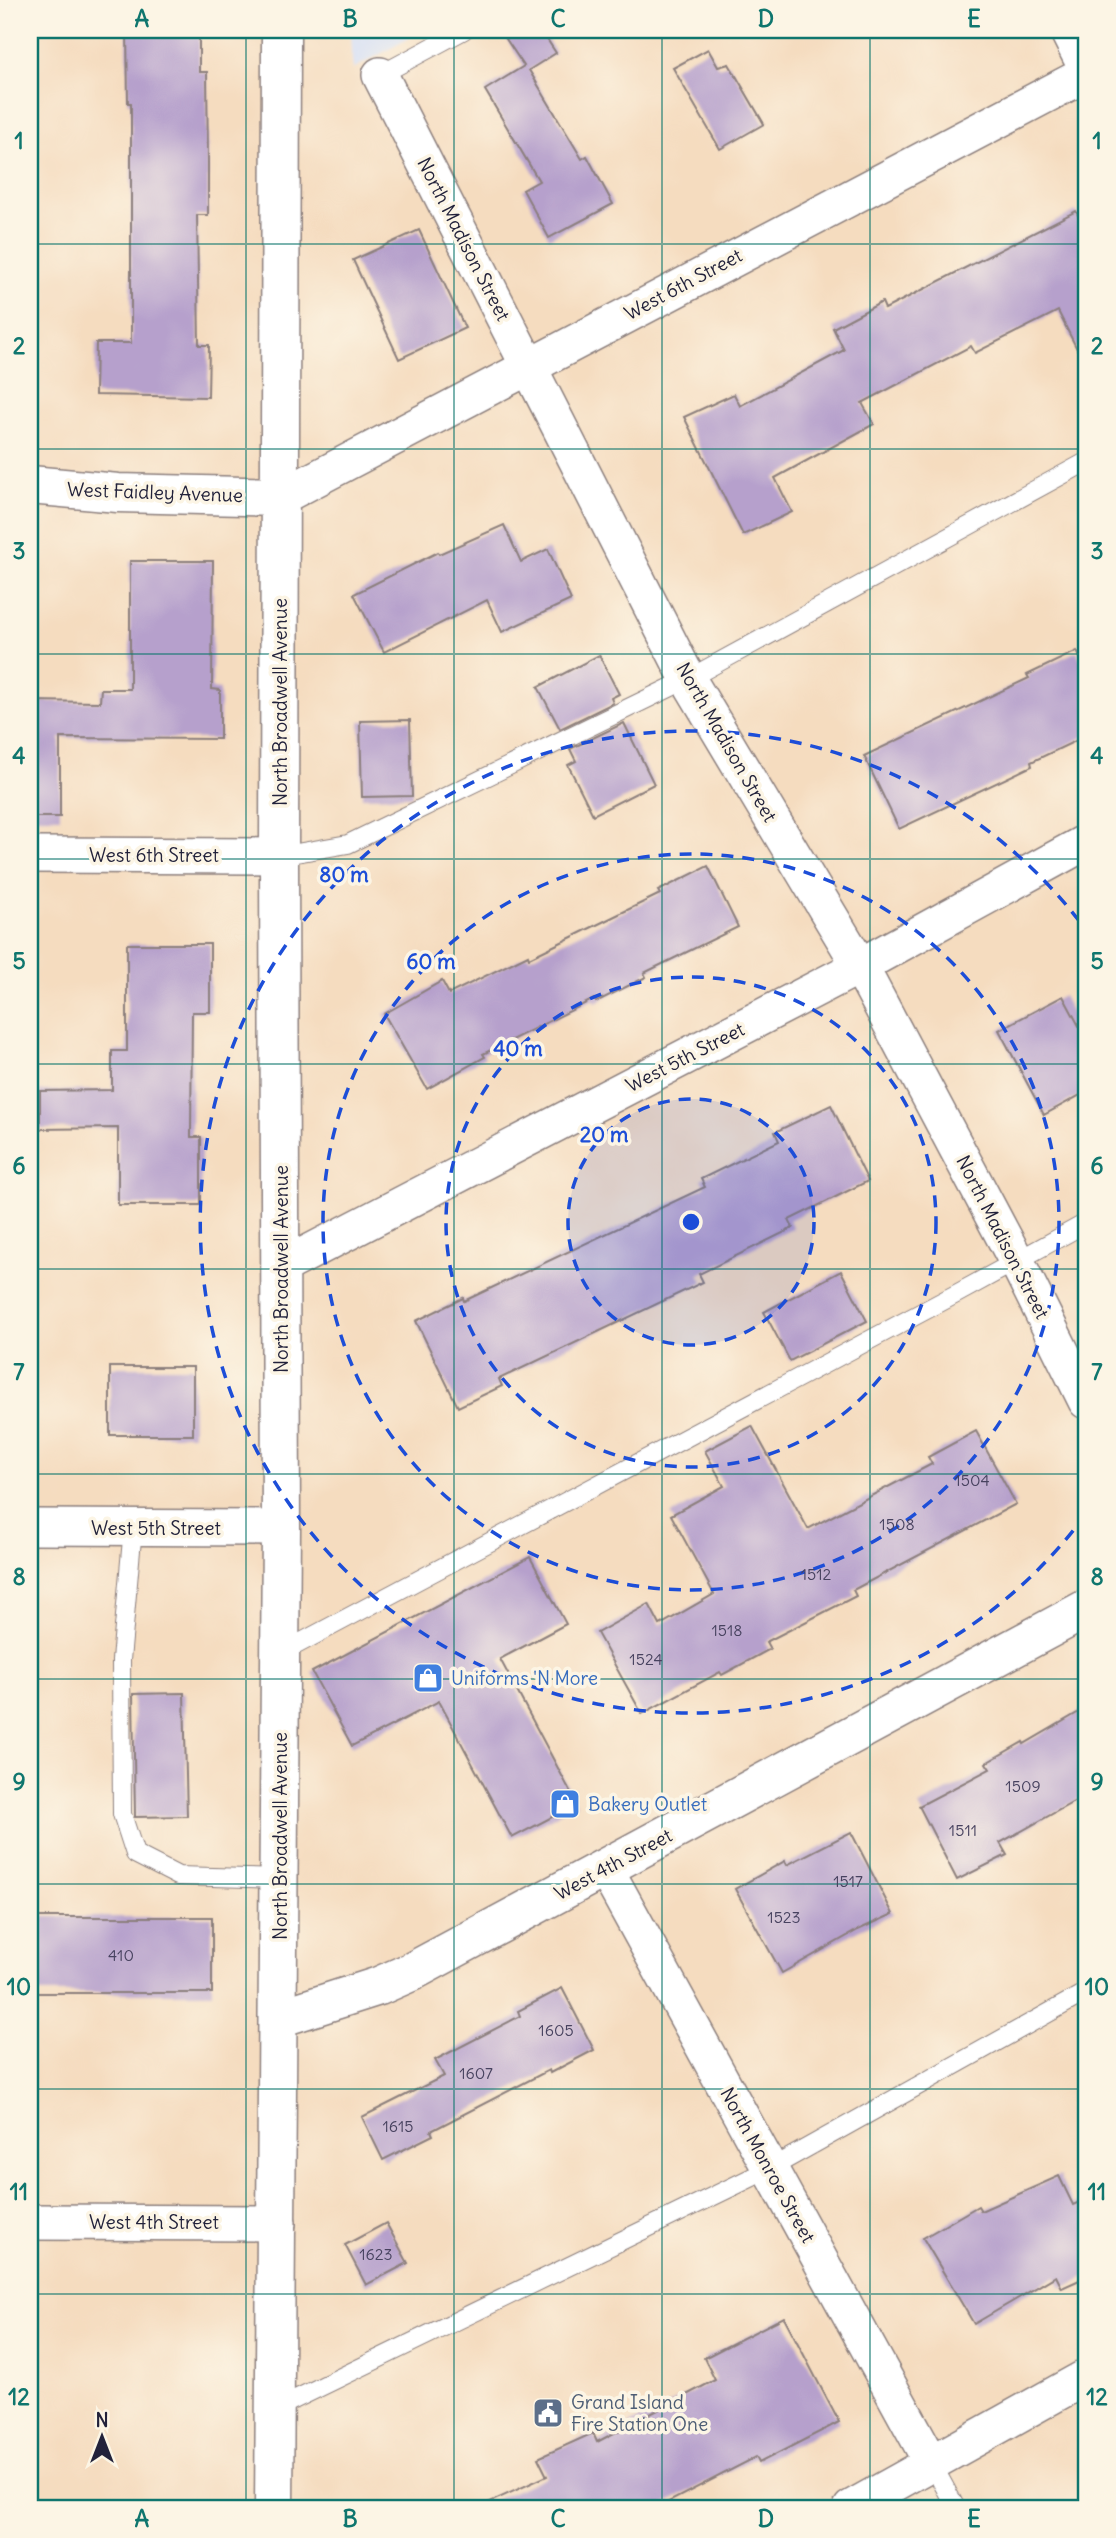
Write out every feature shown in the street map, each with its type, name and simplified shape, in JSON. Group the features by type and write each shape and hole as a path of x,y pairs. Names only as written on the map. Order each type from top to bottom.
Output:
{"main road":[{"name":"North Broadwell Avenue","path":"274,2508 281,1653 281,30"},
{"name":"West Faidley Avenue","path":"30,485 118,493 281,497"},
{"name":"West 4th Street","path":"279,2018 379,1986 413,1970 1086,1609"}],"street":[{"path":"1067,30 1086,68"},
{"name":"West 6th Street","path":"281,497 1086,74"},
{"name":"North Madison Street","path":"380,75 688,679 860,966 1016,1260 1086,1401"},
{"name":"West 5th Street","path":"281,1267 860,966 1086,842"},
{"name":"West 6th Street","path":"30,855 279,856"},
{"name":"West 5th Street","path":"30,1527 281,1528"},
{"name":"North Monroe Street","path":"605,1868 931,2462"},
{"name":"West 4th Street","path":"30,2222 278,2223"},
{"path":"851,2508 1086,2377"}],"lane":[{"path":"380,75 464,30"},
{"path":"279,856 348,844 688,679 1086,462"},
{"path":"281,1653 1086,1223"},
{"path":"133,1528 121,1661 122,1814 135,1854 178,1876 279,1878"},
{"path":"275,2409 769,2169 1086,1992"},
{"path":"931,2462 956,2508"}],"shaded area":[{"path":"351,30 424,30 353,69"}],"building":[{"path":"127,30 199,30 199,72 207,72 208,215 197,215 199,345 209,345 208,397 95,395 96,343 131,343 131,103 128,103"},
{"path":"500,30 541,30 556,53 529,70 582,159 587,156 613,204 549,238 523,190 539,181 485,90 524,66"},
{"path":"708,49 718,67 729,64 764,124 720,149 673,68"},
{"path":"1076,211 1086,231 1086,367 1058,311 975,353 971,346 862,403 874,424 775,478 792,512 743,535 684,417 734,394 740,406 844,350 833,328 882,302 885,309"},
{"path":"419,230 465,328 399,359 353,260"},
{"path":"504,525 521,562 548,549 571,600 502,632 487,600 384,652 354,594 438,552 439,554"},
{"path":"130,561 213,561 212,689 220,690 220,739 60,738 60,817 30,817 30,701 100,702 101,689 130,689"},
{"path":"1077,651 1086,671 1086,736 1031,762 1032,766 899,829 864,756 1029,678 1027,675"},
{"path":"599,655 619,694 611,698 613,703 560,729 538,687"},
{"path":"410,720 412,796 362,797 360,721"},
{"path":"624,723 654,784 593,815 568,765 576,761 570,749"},
{"path":"708,866 738,927 644,973 646,977 596,1002 594,999 483,1054 485,1057 427,1089 384,1014 442,981 449,994 528,955 529,958 660,894 658,891"},
{"path":"127,944 210,944 210,1012 192,1012 191,1137 201,1137 201,1205 118,1205 118,1128 40,1129 40,1091 112,1090 112,1051 127,1051"},
{"path":"1063,996 1086,1039 1086,1092 1044,1115 999,1030"},
{"path":"831,1105 868,1181 789,1220 793,1228 699,1274 703,1282 499,1379 502,1386 458,1407 416,1321 705,1187 701,1179 779,1141 775,1132"},
{"path":"841,1271 867,1321 790,1361 764,1312"},
{"path":"110,1367 193,1367 193,1435 110,1435"},
{"path":"752,1426 808,1529 932,1464 928,1457 976,1431 1016,1504 853,1590 856,1596 766,1642 770,1649 722,1675 720,1672 642,1714 597,1633 649,1604 660,1625 714,1594 671,1515 724,1486 705,1451"},
{"path":"530,1557 566,1624 500,1659 577,1804 512,1838 439,1701 352,1746 312,1672"},
{"path":"184,1693 187,1816 135,1817 133,1694"},
{"path":"1086,1708 1086,1795 1000,1843 1007,1855 957,1880 919,1806 990,1769 986,1763"},
{"path":"851,1832 893,1914 858,1930 782,1973 735,1889 785,1861 787,1865"},
{"path":"30,1917 212,1917 212,1993 30,1993"},
{"path":"562,1988 594,2050 550,2073 549,2070 431,2131 433,2135 383,2160 362,2117 444,2076 435,2060 520,2016 518,2011"},
{"path":"1059,2176 1073,2205 1086,2199 1086,2277 1062,2288 1056,2276 974,2324 923,2238 978,2206 981,2211"},
{"path":"386,2223 408,2263 366,2285 345,2245"},
{"path":"784,2317 839,2422 759,2463 756,2457 657,2508 477,2508 547,2476 538,2458 593,2433 597,2442 715,2380 704,2358"}],"place":[{"name":"Uniforms 'N More","path":"428,1678"},
{"name":"Bakery Outlet","path":"565,1804"},
{"name":"Grand Island Fire Station One","path":"548,2413"}]}
